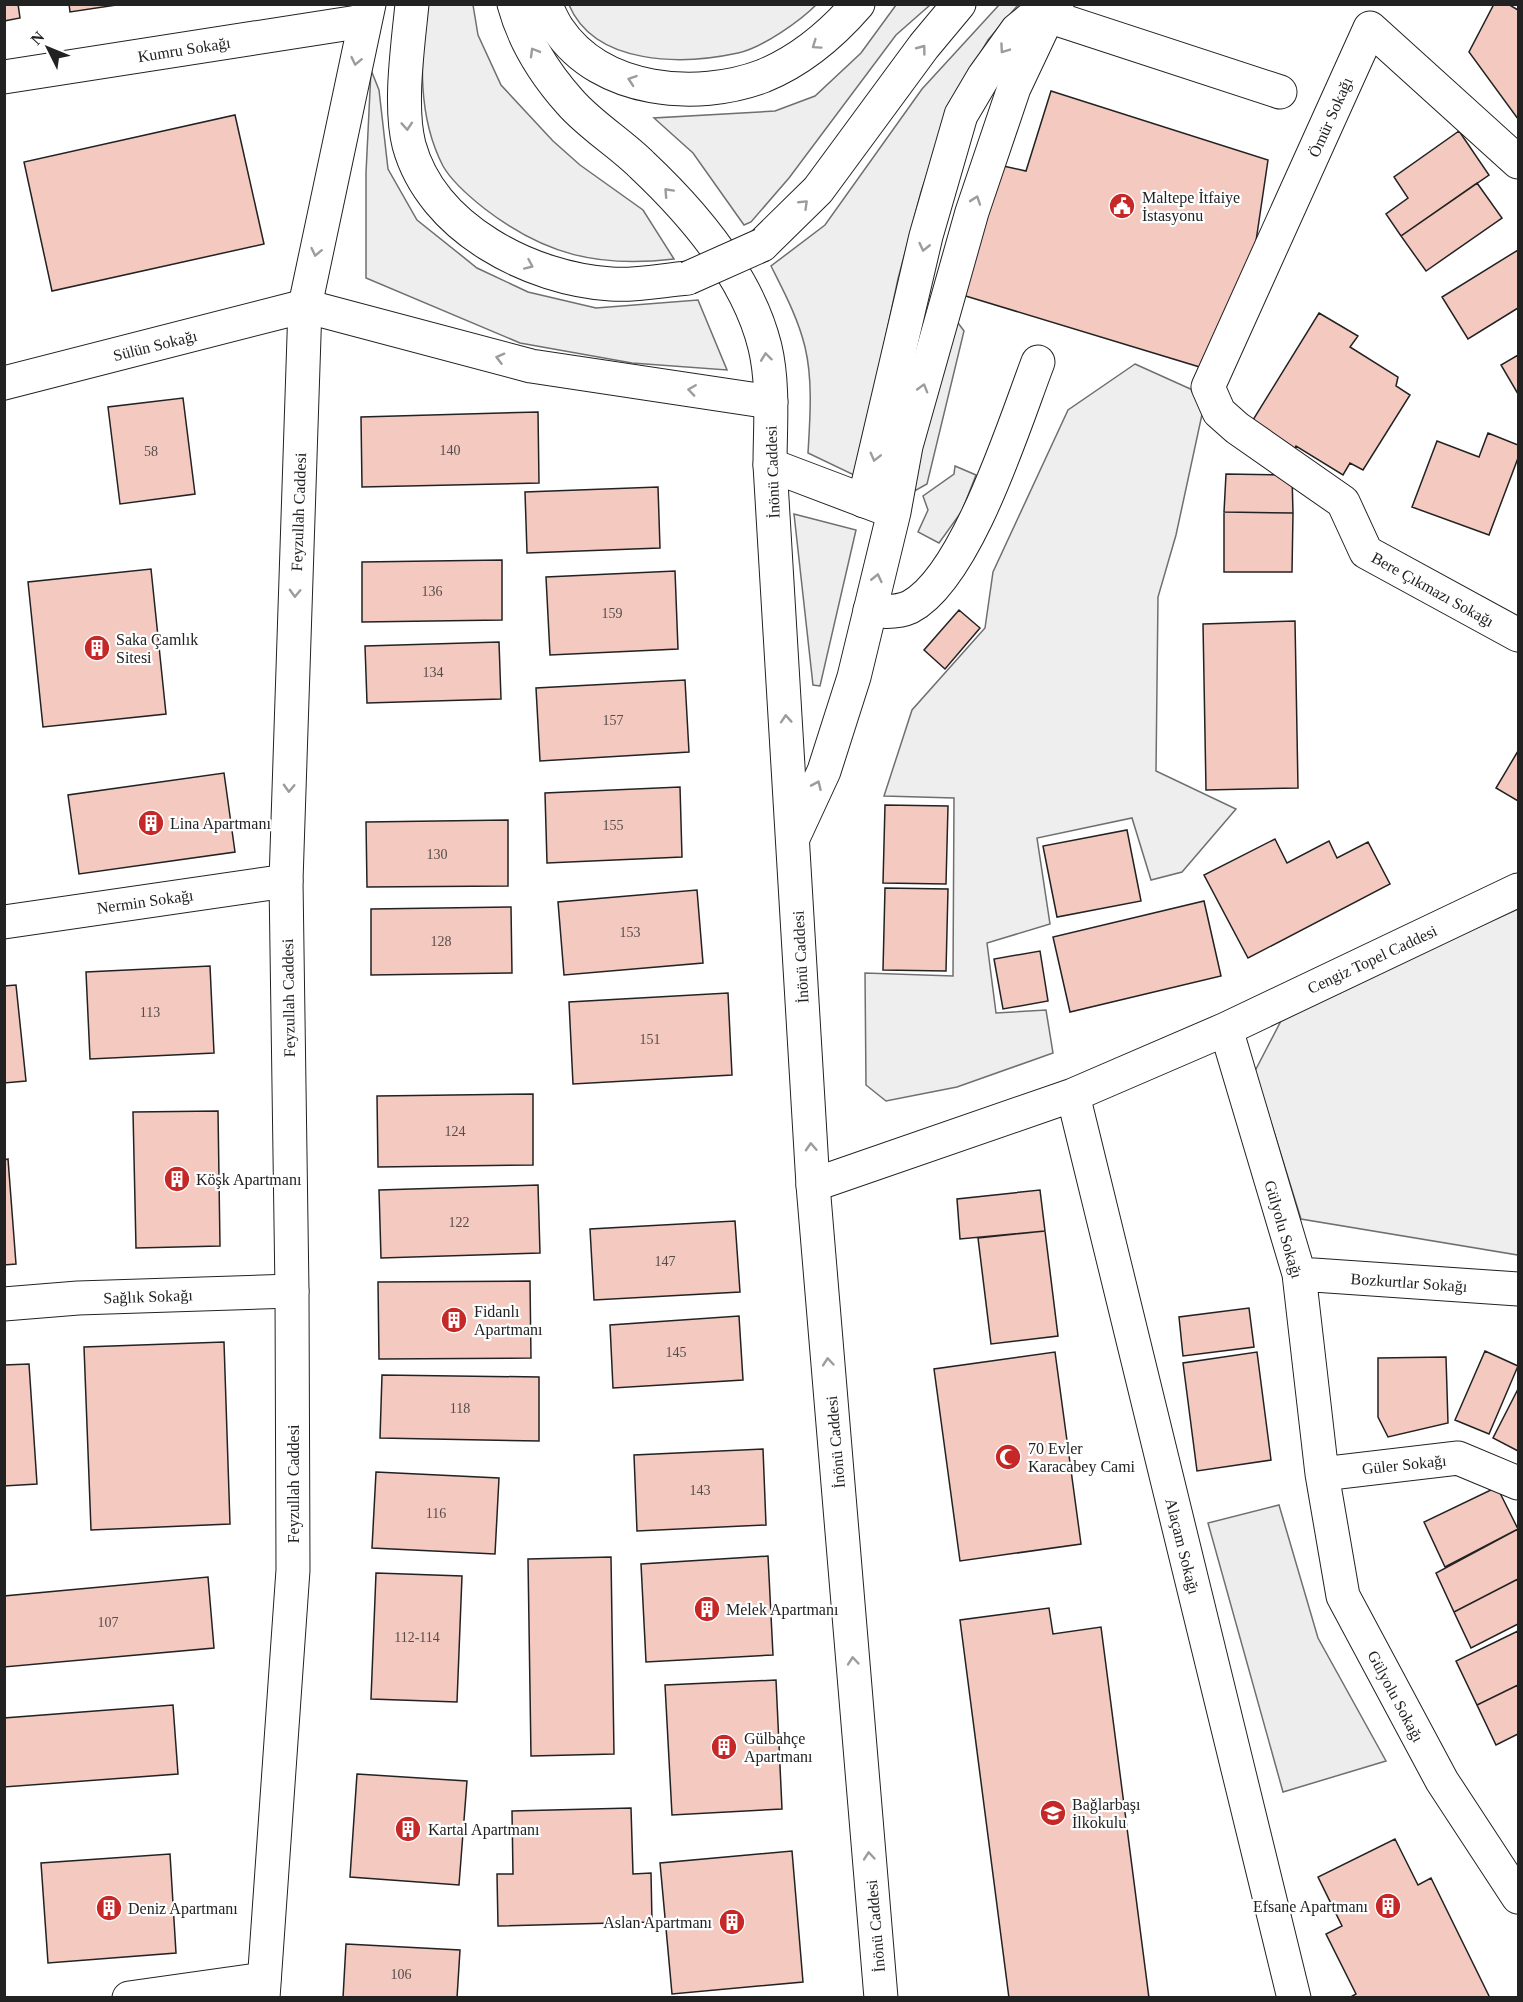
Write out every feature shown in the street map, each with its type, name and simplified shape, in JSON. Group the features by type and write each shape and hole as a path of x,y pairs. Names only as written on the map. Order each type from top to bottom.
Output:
{"main road":[{"path":"412,4 405,83 409,144 422,176 440,202 486,241 514,259 546,273 612,285 688,278 762,244 818,190 924,46 959,4"},
{"name":"İnönü Caddesi","path":"514,4 522,31 543,68 571,103 642,165 690,215 744,289 765,348 771,402 770,465 813,1185 881,1998"},
{"path":"545,4 558,30 581,54 607,72 643,84 679,88 719,88 763,75 796,59 825,39 858,4"},
{"path":"793,838 824,771 854,677 870,610 879,507 906,446 972,212 1014,88 1052,10 1280,92"},
{"name":"Kumru Sokağı","path":"4,77 366,13"},
{"name":"Feyzullah Caddesi","path":"264,1988 293,1570 292,1291 286,881 305,306 366,13"},
{"name":"Ömür Sokağı","path":"1208,387 1370,28 1518,162"},
{"path":"305,306 531,366 771,402"},
{"name":"Sülün Sokağı","path":"4,383 305,306"},
{"path":"870,610 891,612 908,608 934,587 959,551 999,464 1038,362"},
{"name":"Bere Çıkmazı Sokağı","path":"1208,387 1219,412 1237,428 1343,502 1366,552 1518,635"},
{"path":"770,465 879,507"},
{"name":"Nermin Sokağı","path":"4,922 286,881"},
{"name":"Cengiz Topel Caddesi","path":"1226,1029 1518,890"},
{"path":"813,1185 1073,1095 1226,1029"},
{"name":"Gülyolu Sokağı","path":"1226,1029 1299,1274 1322,1474 1343,1596 1442,1781 1518,1897"},
{"name":"Alaçam Sokağı","path":"1073,1095 1294,1998"},
{"name":"Bozkurtlar Sokağı","path":"1299,1274 1518,1289"},
{"name":"Sağlık Sokağı","path":"4,1304 78,1298 292,1291"},
{"name":"Güler Sokağı","path":"1322,1474 1458,1458 1518,1483"},
{"path":"129,1998 264,1988"}],"shaded area":[{"path":"426,5 473,5 478,35 501,85 553,141 580,165 643,210 674,259 621,261 574,255 551,247 507,225 457,184 443,166 435,147 425,107 422,66"},
{"path":"569,5 816,5 780,33 748,50 716,57 667,59 619,50 599,40 581,25"},
{"path":"896,5 930,5 896,35 789,178 751,222 744,225 693,153 654,118 775,111 815,96 861,53"},
{"path":"999,5 1018,5 988,40 952,102 921,192 898,279 856,476 808,453 810,400 808,360 795,315 771,266 825,225 922,89"},
{"path":"371,70 379,90 388,169 417,220 477,268 528,292 596,308 698,300 727,370 632,363 520,343 366,278 366,173"},
{"path":"950,312 964,331 927,484 909,494"},
{"path":"1135,364 1206,396 1176,535 1158,597 1156,771 1236,809 1182,872 1151,880 1132,818 1037,838 1050,924 987,943 996,1013 1046,1010 1053,1053 957,1087 886,1101 866,1085 865,973 953,976 954,798 884,796 912,710 985,628 993,572 1068,410"},
{"path":"955,466 976,475 962,511 939,543 918,532 928,510 923,496 954,474"},
{"path":"794,514 856,530 820,686 813,685"},
{"path":"1518,909 1518,1255 1301,1219 1255,1071 1284,1015"},
{"path":"1279,1505 1318,1638 1386,1761 1283,1792 1208,1523"}],"building":[{"path":"4,4 18,4 20,18 4,21"},
{"path":"69,4 123,4 70,12"},
{"path":"1494,4 1508,4 1518,10 1518,119 1469,52"},
{"name":"Maltepe İtfaiye İstasyonu","path":"1051,91 1268,160 1256,241 1203,368 959,294 994,164 1026,171"},
{"path":"235,115 264,244 52,291 24,162"},
{"path":"1459,131 1489,175 1401,236 1386,214 1408,198 1394,177"},
{"path":"1477,183 1502,218 1426,271 1401,236"},
{"path":"1518,250 1518,308 1468,339 1442,297"},
{"path":"1319,313 1358,336 1350,347 1398,377 1396,386 1410,395 1363,470 1350,463 1343,475 1296,446 1291,455 1248,428"},
{"path":"1518,355 1518,394 1501,365"},
{"path":"183,398 195,494 120,504 108,407"},
{"path":"538,412 539,483 362,487 361,417"},
{"path":"1488,433 1518,445 1518,458 1489,535 1412,507 1437,441 1479,457"},
{"path":"1226,474 1292,475 1293,513 1224,512"},
{"path":"658,487 660,548 527,553 525,492"},
{"path":"1224,512 1293,513 1292,572 1224,572"},
{"path":"502,560 502,620 362,622 362,562"},
{"name":"Saka Çamlık Sitesi","path":"151,569 166,714 43,727 28,582"},
{"path":"675,571 678,649 550,655 546,577"},
{"path":"959,610 980,628 945,669 924,650"},
{"path":"1295,621 1298,788 1206,790 1203,624"},
{"path":"499,642 501,699 367,703 365,646"},
{"path":"685,680 689,752 540,761 536,688"},
{"path":"1518,751 1518,801 1496,788"},
{"name":"Lina Apartmanı","path":"224,773 235,852 79,874 68,795"},
{"path":"680,787 682,857 547,863 545,793"},
{"path":"885,805 948,806 946,884 883,883"},
{"path":"508,820 508,886 367,887 366,822"},
{"path":"1127,830 1141,901 1057,917 1043,846"},
{"path":"1275,839 1287,863 1329,841 1337,858 1368,842 1390,884 1248,958 1204,875"},
{"path":"885,888 948,889 946,971 883,970"},
{"path":"697,890 703,963 564,975 558,902"},
{"path":"1204,901 1221,976 1070,1012 1053,937"},
{"path":"511,907 512,973 371,975 371,909"},
{"path":"1040,951 1048,1001 1003,1009 994,959"},
{"path":"210,966 214,1053 90,1059 86,972"},
{"path":"16,985 26,1081 4,1083 4,986"},
{"path":"728,993 732,1075 573,1084 569,1002"},
{"path":"533,1094 533,1165 378,1167 377,1096"},
{"name":"Köşk Apartmanı","path":"218,1111 220,1246 136,1248 133,1112"},
{"path":"8,1159 16,1264 4,1265 4,1160"},
{"path":"538,1185 540,1253 381,1258 379,1190"},
{"path":"1040,1190 1045,1231 960,1239 957,1199"},
{"path":"735,1221 740,1292 594,1300 590,1229"},
{"path":"1045,1231 1058,1336 991,1344 978,1238"},
{"name":"Fidanlı Apartmanı","path":"530,1281 531,1358 379,1359 378,1282"},
{"path":"1249,1308 1254,1347 1183,1356 1179,1317"},
{"path":"739,1316 743,1380 613,1388 610,1325"},
{"path":"224,1342 230,1524 91,1530 84,1347"},
{"path":"1485,1351 1518,1366 1489,1434 1455,1420"},
{"name":"70 Evler Karacabey Cami","path":"1055,1352 1081,1544 960,1561 934,1369"},
{"path":"1257,1352 1271,1460 1197,1471 1183,1363"},
{"path":"1446,1357 1448,1423 1388,1437 1378,1417 1378,1358"},
{"path":"29,1364 37,1484 4,1486 4,1365"},
{"path":"382,1375 539,1377 539,1441 380,1438"},
{"path":"1518,1389 1518,1451 1493,1438"},
{"path":"763,1449 766,1525 637,1531 634,1455"},
{"path":"376,1472 499,1478 495,1554 372,1548"},
{"path":"1497,1487 1518,1529 1445,1567 1424,1522"},
{"path":"1518,1529 1518,1579 1454,1612 1436,1573"},
{"name":"Melek Apartmanı","path":"768,1556 773,1655 646,1662 641,1564"},
{"path":"611,1557 614,1754 531,1756 528,1559"},
{"path":"376,1573 462,1576 457,1702 371,1699"},
{"path":"208,1577 214,1648 4,1667 4,1596"},
{"path":"1518,1579 1518,1624 1471,1648 1454,1612"},
{"path":"1049,1608 1053,1634 1101,1627 1149,1998 1009,1998 960,1620"},
{"path":"1518,1631 1518,1685 1477,1705 1456,1661"},
{"name":"Gülbahçe Apartmanı","path":"776,1680 782,1809 672,1815 665,1685"},
{"path":"1518,1685 1518,1734 1496,1745 1477,1705"},
{"path":"173,1705 178,1774 4,1787 4,1718"},
{"name":"Kartal Apartmanı","path":"357,1774 467,1781 459,1885 350,1877"},
{"path":"631,1808 633,1874 651,1873 652,1922 498,1926 497,1874 513,1874 512,1811"},
{"name":"Efsane Apartmanı","path":"1395,1839 1418,1885 1431,1878 1490,1998 1349,1998 1356,1994 1326,1934 1342,1926 1318,1877"},
{"name":"Aslan Apartmanı","path":"792,1851 803,1982 672,1994 660,1863"},
{"name":"Deniz Apartmanı","path":"170,1854 176,1953 48,1963 41,1863"},
{"path":"346,1944 460,1950 457,1998 343,1998"}],"place":[{"name":"Maltepe İtfaiye İstasyonu","path":"1122,206"},
{"name":"Saka Çamlık Sitesi","path":"97,648"},
{"name":"Lina Apartmanı","path":"151,823"},
{"name":"Köşk Apartmanı","path":"177,1179"},
{"name":"Fidanlı Apartmanı","path":"454,1320"},
{"name":"70 Evler Karacabey Cami","path":"1008,1457"},
{"name":"Melek Apartmanı","path":"707,1609"},
{"name":"Gülbahçe Apartmanı","path":"724,1747"},
{"name":"Bağlarbaşı İlkokulu","path":"1053,1813"},
{"name":"Kartal Apartmanı","path":"408,1829"},
{"name":"Efsane Apartmanı","path":"1388,1906"},
{"name":"Deniz Apartmanı","path":"109,1908"},
{"name":"Aslan Apartmanı","path":"732,1922"}]}
